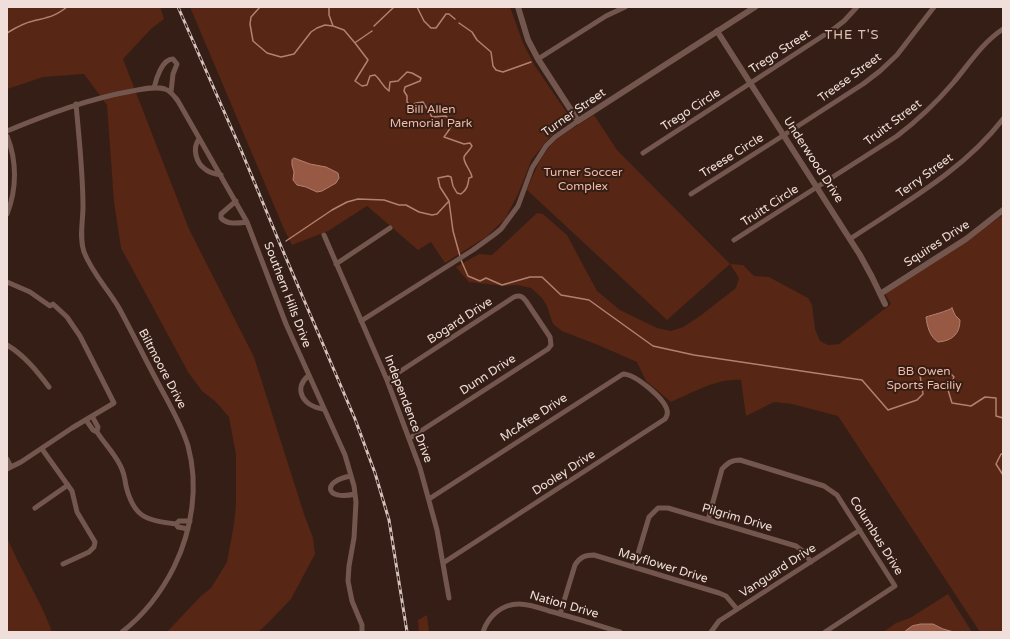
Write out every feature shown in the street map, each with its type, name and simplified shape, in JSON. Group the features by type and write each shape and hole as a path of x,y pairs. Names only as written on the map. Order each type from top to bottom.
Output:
{"street":[{"path":"518,7 528,40 538,59 578,121"},
{"path":"538,59 613,9 625,7"},
{"name":"Turner Street","path":"361,321 447,267 495,234 513,214 523,196 532,168 546,146 555,137 755,7"},
{"name":"Trego Street","path":"750,84 835,28 857,7"},
{"name":"Treese Street","path":"784,135 863,84 880,71 897,55 934,7"},
{"name":"Truitt Street","path":"817,188 897,136 918,120 941,97 982,46 1003,29"},
{"name":"Underwood Drive","path":"717,31 866,265 885,304"},
{"path":"7,131 76,104 122,92 154,88 165,89 171,92 173,74 177,64 173,59 167,60 158,75 154,88"},
{"name":"Trego Circle","path":"643,153 750,84"},
{"name":"Southern Hills Drive","path":"171,92 200,139 247,222 286,324 308,376 345,455 356,502 354,538 348,581 352,601 362,625 362,632"},
{"name":"Biltmoore Drive","path":"76,104 83,199 83,250 94,271 109,291 120,310 178,420 188,447 193,476 193,497 190,521 182,550 162,590 142,615 122,632"},
{"name":"Terry Street","path":"850,240 949,173 974,152 1003,119"},
{"name":"Treese Circle","path":"691,194 784,135"},
{"path":"7,136 13,156 14,184 13,195 7,214"},
{"path":"200,139 197,142 196,148 199,162 205,170 220,175"},
{"name":"Truitt Circle","path":"734,240 817,188"},
{"path":"236,201 221,214 221,218 224,221 229,222 247,222"},
{"name":"Squires Drive","path":"880,294 966,240 1003,210"},
{"path":"336,264 390,228"},
{"name":"Independence Drive","path":"324,236 387,380 410,438 429,499 449,598"},
{"path":"7,282 30,292 50,306 53,304 67,317 80,336 114,403 42,449 9,468 7,459"},
{"name":"Bogard Drive","path":"387,380 514,297 522,297 537,318"},
{"name":"Dunn Drive","path":"410,438 548,349 550,345 550,337 537,318"},
{"path":"7,345 13,348 36,370 48,387"},
{"name":"McAfee Drive","path":"429,499 618,376 628,374 651,390"},
{"path":"308,376 302,384 301,390 303,397 306,402 312,406 323,409"},
{"name":"Dooley Drive","path":"443,563 665,419 668,415 668,410 664,403 651,390"},
{"path":"92,416 98,427 97,432"},
{"path":"86,420 92,430 97,432 120,464 130,499 138,512 145,518 176,524 178,527 188,529"},
{"path":"42,449 68,485 74,496 77,512 93,538 95,545 93,549 88,552 63,564"},
{"name":"Columbus Drive","path":"708,520 722,469 733,460 740,460 824,486 838,495 896,586 824,632"},
{"path":"351,476 336,481 332,484 330,489 335,495 348,496 355,494"},
{"path":"35,508 68,485"},
{"name":"Pilgrim Drive","path":"634,567 649,517 658,508 668,508 796,546 804,552 811,562"},
{"path":"176,524 179,521 190,521"},
{"name":"Vanguard Drive","path":"710,632 719,621 860,530"},
{"name":"Mayflower Drive","path":"560,614 575,565 583,556 594,555 719,593 726,596 737,609"},
{"name":"Nation Drive","path":"483,632 492,617 502,608 519,604 560,614 620,632"}],"green space":[{"path":"7,7 160,7 164,19 151,29 123,59 189,229 254,357 313,538 315,554 291,599 258,632 167,632 200,597 211,588 227,562 236,505 236,455 229,417 216,402 202,391 188,372 121,248 114,202 107,105 84,74 43,77 7,89"},
{"name":"Bill Allen Memorial Park","path":"190,7 510,7 523,43 535,66 571,119 550,137 532,159 518,194 505,219 486,237 445,263 431,242 418,250 367,206 328,231 292,245"},
{"name":"Turner Soccer Complex","path":"594,115 617,150 730,264 667,320 527,190 539,163 552,144 557,139"},
{"name":"BB Owen Sports Faciliy","path":"537,213 543,214 567,235 597,291 620,310 657,328 671,331 683,327 700,316 736,288 739,278 730,264 743,265 754,276 769,277 808,298 812,305 815,329 820,341 828,345 839,344 891,304 885,294 1003,215 1003,632 980,632 838,416 792,404 774,402 746,416 741,380 723,381 671,402 646,381 637,362 562,331 553,324 547,306 542,298 531,288 517,285 505,286 469,282 456,267 479,254 492,255"},
{"path":"7,537 42,607 52,632 7,632"},
{"path":"948,594 972,632 883,632 896,623 910,618"},
{"path":"427,615 429,632 419,632 418,620"}],"shaded area":[{"path":"294,158 310,164 326,167 338,173 339,178 336,183 322,191 317,192 297,185 293,180 294,172 292,160"},
{"path":"952,308 955,315 960,320 959,329 951,338 938,342 929,331 926,317"},
{"path":"933,624 954,632 904,632 912,626"}],"waterway":[{"path":"7,33 26,23 55,15 67,7"},
{"path":"260,7 251,17 250,24 253,41 267,53 281,57 294,54 311,32 317,28 325,25 333,26"},
{"path":"329,7 329,15 333,26 344,30 368,60 355,81 362,86 367,85 370,76 375,75 389,91 390,82 398,81 407,72 412,73 421,78 420,81 405,87 404,91 407,96 407,102 411,106 416,103 423,102 432,117 446,116 449,119 451,127 444,137 464,144 470,143 472,146 464,157 472,177 469,178 465,191 461,194 457,193 453,186 451,177 448,176 438,178 440,187 449,201 453,231 460,256"},
{"path":"374,26 394,7"},
{"path":"417,7 424,21 431,28 436,28 446,14 449,14 455,19"},
{"path":"459,23 472,32 477,40 491,52 493,66 496,70 503,72 531,62"},
{"path":"356,42 372,31"},
{"path":"286,241 332,210 347,202 358,199 384,200 399,205 406,205 419,212 432,215 437,214 449,201"},
{"path":"461,260 468,276 480,281 486,278 502,285 530,277 542,277 561,295 589,300 653,346 694,355 862,380 888,410 917,400 923,394 920,375 928,372 948,371 954,377 948,390 952,403 971,406 985,397 996,398 996,416 1003,418"},
{"path":"1003,454 1001,454 996,464 1003,475"}],"railway":[{"path":"178,7 241,150 355,419 375,473 389,520 407,632"}],"district":[{"name":"THE T'S","path":"852,36"}]}
